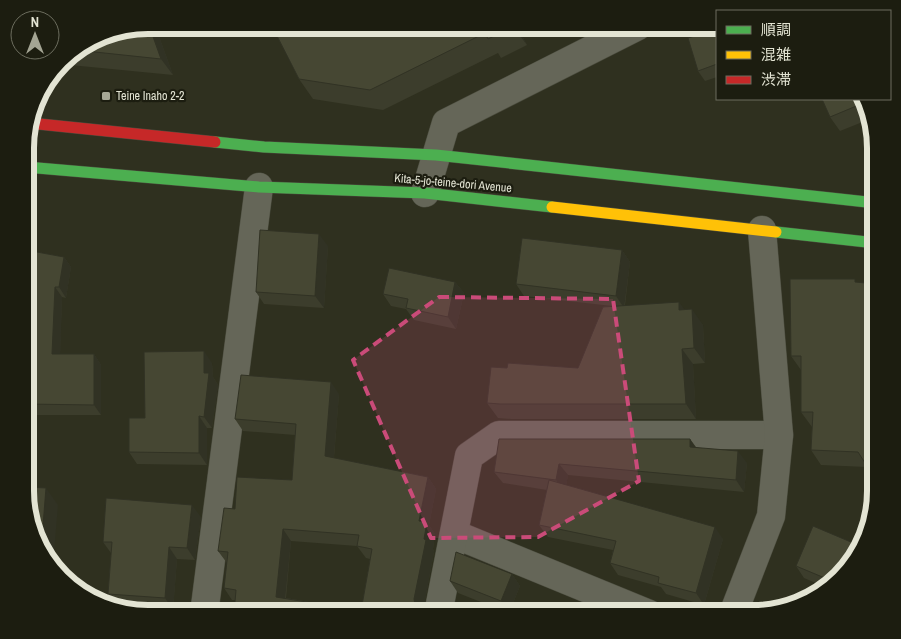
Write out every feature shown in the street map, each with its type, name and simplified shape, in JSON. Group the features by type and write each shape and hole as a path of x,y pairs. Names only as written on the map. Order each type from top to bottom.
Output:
{"highway":[{"name":"Kita-5-jo-teine-dori Avenue","path":"37,124 264,147 436,155 867,202"},
{"name":"Kita-5-jo-teine-dori Avenue","path":"34,168 259,187 425,193 867,241"}],"street":[{"path":"425,193 446,123 622,34"},
{"path":"205,605 259,187"},
{"path":"736,605 771,516 779,435 762,230"},
{"path":"440,605 469,456 499,435 779,435"},
{"path":"454,534 627,605"}],"highlighted area":[{"path":"439,297 613,299 639,481 538,537 431,538 353,360"}],"building":[{"path":"152,34 161,59 87,51 118,38"},
{"path":"276,34 483,34 370,90 299,79"},
{"path":"486,34 498,34 488,39"},
{"path":"701,34 716,34 716,64 698,71 688,38"},
{"path":"822,100 857,100 859,104 859,105 830,117"},
{"path":"260,230 319,234 315,296 256,292"},
{"path":"522,238 622,250 616,296 516,284"},
{"path":"34,251 64,257 59,287 55,287 52,354 94,354 94,405 34,404"},
{"path":"389,268 455,282 448,317 406,308 408,299 383,294"},
{"path":"790,279 855,279 855,282 867,283 867,466 858,452 811,450 813,412 801,412 801,356 791,356"},
{"path":"679,302 679,310 692,309 694,348 682,349 686,404 487,403 491,367 507,368 508,363 578,368 603,307"},
{"path":"204,351 204,373 209,373 204,417 199,416 199,453 129,452 129,418 145,418 144,352"},
{"path":"241,375 331,382 325,456 428,477 419,521 427,522 424,539 426,540 414,599 415,605 408,603 408,605 362,605 372,549 357,546 359,535 283,529 276,597 325,605 235,605 236,590 224,588 228,552 218,551 224,508 235,509 237,477 292,480 296,424 235,419"},
{"path":"499,439 690,439 690,447 738,451 736,480 559,464 556,480 494,472"},
{"path":"549,480 715,527 696,593 658,583 659,577 610,563 616,541 539,525"},
{"path":"34,487 46,488 42,535 36,513"},
{"path":"106,498 192,505 187,548 169,547 165,598 108,594 112,542 103,542"},
{"path":"813,526 854,543 844,561 826,578 796,566"},
{"path":"456,552 512,574 501,601 450,581"},
{"path":"539,602 549,605 538,605"}],"traffic: fast":[{"path":"215,142 264,147 436,155 867,202"},
{"path":"34,168 259,187 425,193 552,207"},
{"path":"776,232 867,242"}],"traffic: slow":[{"path":"552,207 776,232"}],"traffic: jam":[{"path":"37,124 215,142"}],"place":[{"name":"Teine Inaho 2-2","path":"106,96"}]}
